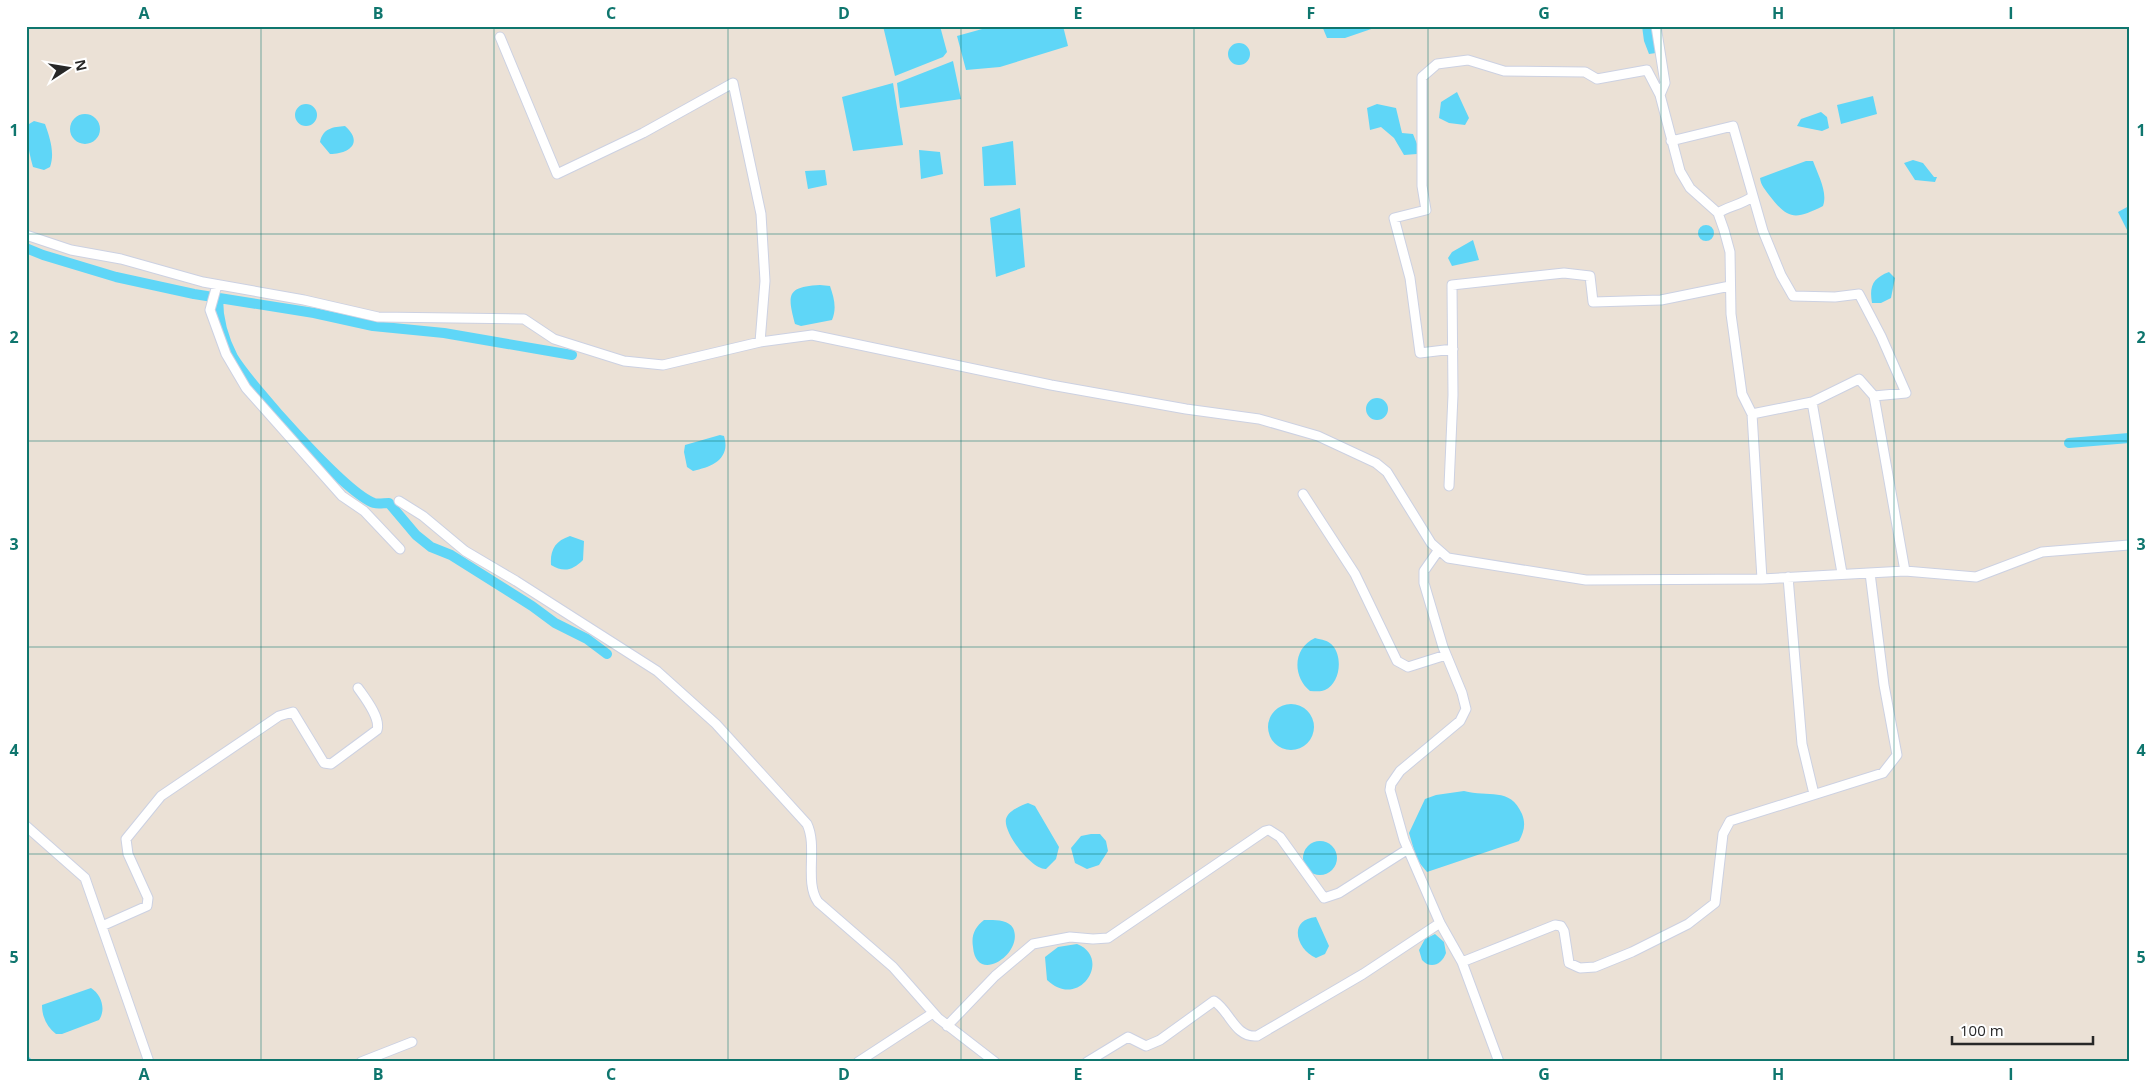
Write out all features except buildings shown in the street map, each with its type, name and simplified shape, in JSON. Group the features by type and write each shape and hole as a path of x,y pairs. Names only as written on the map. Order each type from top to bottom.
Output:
{"street":[{"path":"1656,26 1664,83 1660,95"},
{"path":"500,38 557,174 643,133 733,83 761,214 765,282 760,342"},
{"path":"1453,349 1420,353 1410,278 1394,218 1426,210 1422,186 1422,77 1437,64 1468,60 1504,71 1585,72 1598,79 1647,70 1660,95 1680,171 1690,188 1718,213 1730,252 1731,314 1742,394 1752,414 1762,579"},
{"path":"1671,141 1732,126 1752,197 1781,275 1793,296 1835,297 1859,294 1881,336 1906,393 1874,396"},
{"path":"1718,213 1726,208 1741,204 1752,197"},
{"path":"26,235 71,250 122,259 217,284 304,300 378,317 524,320 554,339 624,361 663,365 760,342 812,335 1051,385 1186,409 1259,419 1318,436 1363,455 1387,472 1435,555 1453,560 1500,564 1586,580 1762,579 1842,573 1905,571 1976,577 2042,552 2129,545"},
{"path":"1449,486 1453,349 1452,285 1564,273 1590,276 1593,302 1661,300 1730,286"},
{"path":"217,284 210,310 226,354 246,388 342,496 364,512 400,549"},
{"path":"1752,414 1812,402 1859,379 1874,396 1905,571"},
{"path":"1812,402 1842,573"},
{"path":"1303,494 1355,574 1397,661 1408,667 1446,655"},
{"path":"399,501 423,516 465,551 516,581 657,672 716,724 806,824 811,839 812,890 818,902 893,967 933,1013 947,1026 995,1062"},
{"path":"1435,555 1424,571 1424,583 1430,609 1462,693 1466,709 1460,721 1400,771 1390,784 1390,790 1394,810 1408,849 1440,923 1462,962 1499,1062"},
{"path":"1462,962 1555,925 1561,926 1564,931 1569,963 1580,968 1595,967 1632,952 1688,924 1715,903 1723,834 1730,821 1783,806 1883,772 1897,755 1884,686 1870,573"},
{"path":"1788,577 1802,744 1814,794"},
{"path":"102,926 147,906 148,898 128,854 126,839 161,796 279,716 289,712 293,712 324,763 331,764 376,730 378,726 376,718 358,688"},
{"path":"26,826 85,878 149,1062"},
{"path":"947,1026 996,976 1034,944 1070,936 1093,939 1108,938 1265,831 1269,830 1280,836 1324,898 1339,893 1408,849"},
{"path":"1087,1062 1128,1037 1146,1046 1160,1040 1214,1001 1241,1032 1250,1037 1256,1036 1363,974 1440,923"},
{"path":"858,1062 933,1013"},
{"path":"361,1062 412,1042"}],"water":[{"path":"883,26 940,26 947,52 943,57 895,76"},
{"path":"993,26 1063,26 1068,46 1000,67 966,70 957,36"},
{"path":"1322,26 1380,26 1345,38 1327,38"},
{"path":"1642,26 1652,26 1656,53 1649,54 1644,41"},
{"path":"1239,43 1247,46 1250,54 1247,62 1239,65 1231,62 1228,54 1231,46"},
{"path":"953,61 961,99 900,108 897,83"},
{"path":"893,83 903,145 853,151 842,97"},
{"path":"1457,92 1469,118 1465,125 1449,123 1439,118 1441,102"},
{"path":"1873,96 1877,114 1841,124 1837,105"},
{"path":"306,104 316,111 317,115 310,125 306,126 296,119 295,115 302,105"},
{"path":"1377,104 1396,108 1402,133 1413,134 1417,144 1417,154 1404,155 1394,138 1381,127 1370,130 1367,108"},
{"path":"1821,112 1827,117 1829,128 1822,131 1797,126 1801,119"},
{"path":"85,114 91,115 99,123 99,135 91,143 85,144 79,143 71,135 70,129 71,123 79,115"},
{"path":"34,121 45,124 49,135 52,156 50,167 44,170 33,167 29,151 29,124"},
{"path":"345,126 351,132 354,142 352,146 343,152 330,154 320,142 321,137 329,129"},
{"path":"1013,141 1016,185 984,186 982,147"},
{"path":"919,150 940,152 943,174 921,179"},
{"path":"1913,160 1923,163 1934,177 1937,177 1935,182 1915,180 1904,163"},
{"path":"1806,161 1813,161 1820,178 1824,195 1823,206 1805,214 1793,215 1787,213 1776,203 1763,187 1760,178"},
{"path":"825,170 827,185 808,189 805,171"},
{"path":"2129,206 2129,234 2118,212"},
{"path":"1020,208 1025,267 996,277 990,218"},
{"path":"1706,225 1714,233 1706,241 1698,233"},
{"path":"1473,240 1479,260 1452,266 1448,258 1452,252"},
{"path":"1889,272 1895,278 1891,298 1881,303 1872,303 1871,292 1873,283 1879,277"},
{"path":"820,285 830,286 835,307 832,320 801,326 795,324 791,306 792,294 795,290 801,288"},
{"path":"1377,398 1385,401 1388,409 1385,417 1377,420 1369,417 1366,409 1369,401"},
{"path":"720,435 724,436 725,451 718,461 693,471 687,467 684,452 685,445"},
{"path":"570,536 584,541 583,560 576,566 564,570 551,565 551,555 554,547 557,543"},
{"path":"1315,638 1325,640 1333,646 1339,663 1334,682 1330,687 1322,691 1310,691 1300,678 1298,670 1299,655 1302,648"},
{"path":"1286,704 1296,704 1310,714 1314,727 1310,740 1304,746 1296,750 1286,750 1272,740 1268,732 1268,722 1278,708"},
{"path":"1464,791 1505,796 1511,800 1517,805 1524,821 1521,838 1519,841 1427,872 1417,860 1409,833 1425,799 1436,795"},
{"path":"1028,803 1035,806 1059,847 1056,859 1046,869 1033,864 1026,857 1009,833 1006,825 1007,816 1012,811"},
{"path":"1100,834 1106,841 1108,851 1099,865 1087,869 1075,863 1071,848 1081,836"},
{"path":"1320,841 1327,842 1332,846 1336,851 1336,865 1332,870 1327,874 1320,875 1313,874 1308,870 1304,865 1303,858 1304,851 1308,846 1313,842"},
{"path":"1316,917 1329,946 1325,954 1316,958 1304,949 1298,936 1298,929 1307,919"},
{"path":"984,920 1008,923 1013,928 1015,938 1012,947 1006,955 999,962 990,965 982,964 976,958 973,947 974,932"},
{"path":"1435,934 1444,942 1446,953 1439,963 1429,965 1422,960 1419,950 1425,939"},
{"path":"1077,944 1087,951 1092,960 1092,970 1088,979 1080,986 1070,989 1059,988 1047,980 1045,957 1058,947"},
{"path":"91,988 98,995 102,1003 102,1012 99,1020 62,1034 56,1034 46,1021 42,1005"}],"waterway":[{"path":"26,248 116,277 194,294 314,313 373,326 444,333 572,355"},
{"path":"218,298 222,328 226,343 233,357 277,413 342,480 360,495 374,503 389,503 416,535 431,547 451,555 532,606 555,623 587,639 607,654"},
{"path":"2069,443 2129,438"}]}
